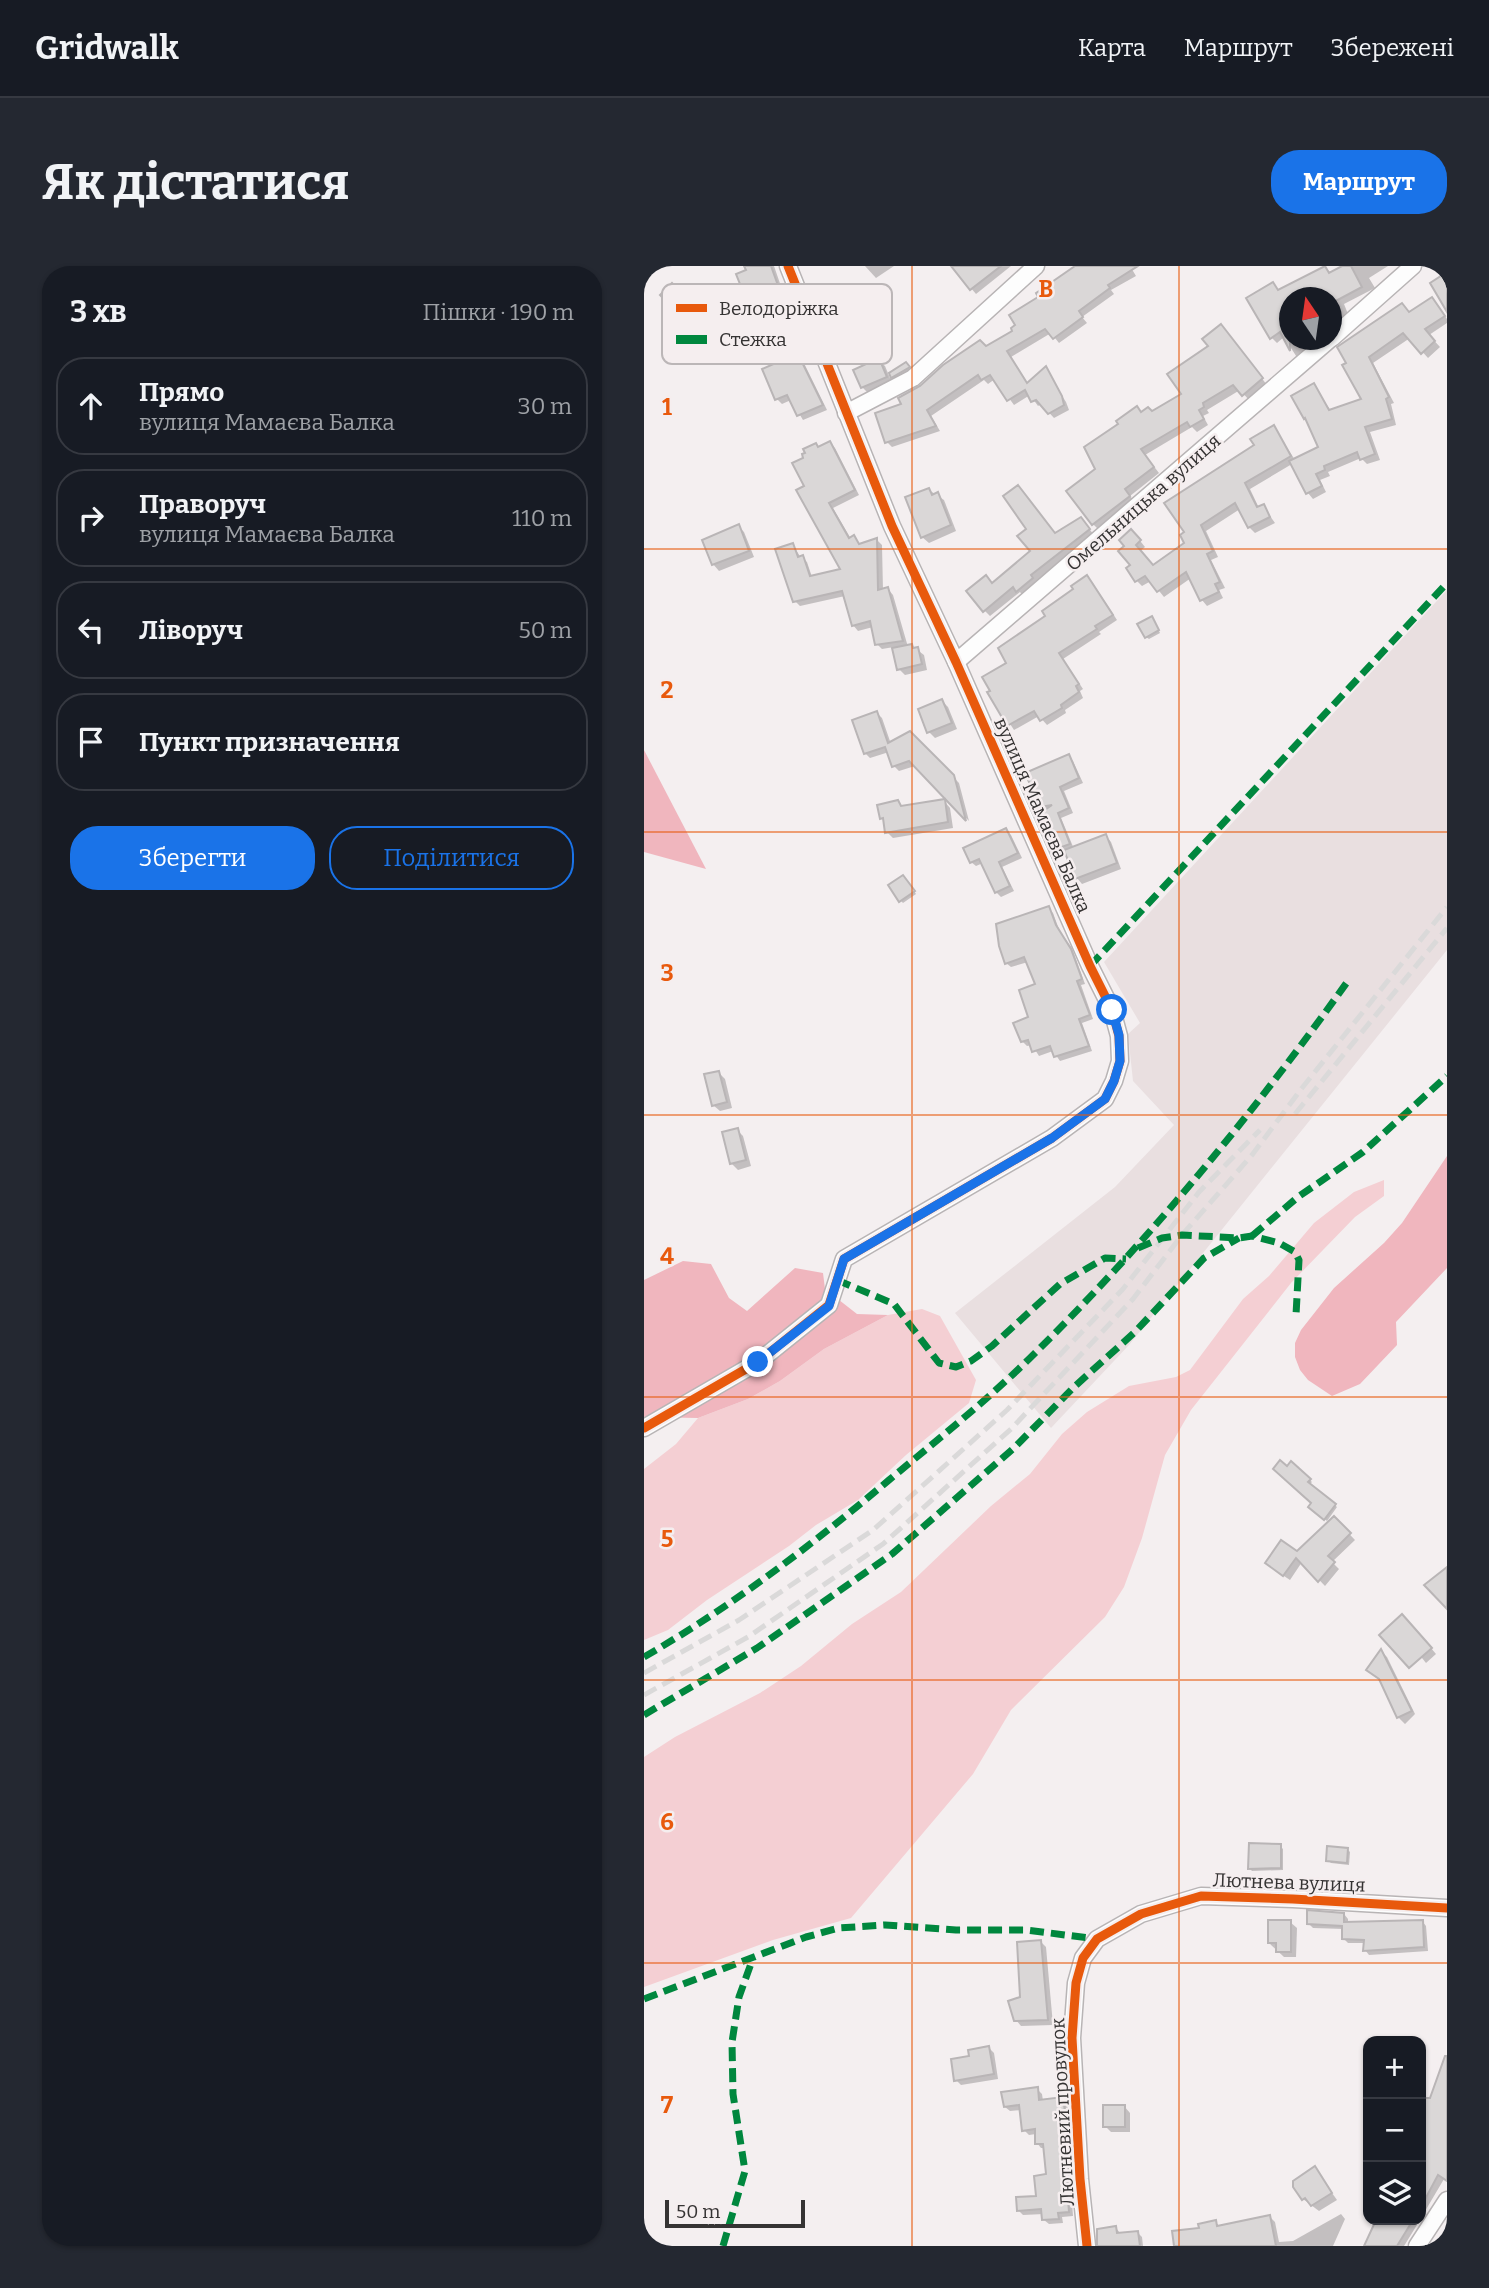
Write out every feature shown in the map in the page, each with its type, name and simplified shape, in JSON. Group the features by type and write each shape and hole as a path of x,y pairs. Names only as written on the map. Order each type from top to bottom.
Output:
{"street":[{"name":"вулиця Мамаєва Балка","path":"788,266 795,284"},
{"path":"846,413 913,378 1036,266"},
{"name":"Омельницька вулиця","path":"1342,329 1413,266"},
{"name":"Омельницька вулиця","path":"956,662 1318,350"},
{"name":"вулиця Мамаєва Балка","path":"644,1428 758,1362 829,1306 844,1259 1052,1138 1105,1099 1120,1061 1119,1035 1112,1010 892,526 827,364"},
{"name":"Лютнева вулиця","path":"1097,1939 1141,1914 1201,1896 1447,1908"},
{"name":"Лютневий провулок","path":"1087,2246 1080,2179 1072,2038 1076,1983 1083,1958 1097,1939"},
{"path":"1417,2246 1447,2200"}],"shaded area":[{"path":"1447,590 1447,950 1129,1345 1051,1428 955,1313 1115,1187 1174,1125 1133,1081 1128,1034 1140,1023 1104,962"},
{"path":"644,750 706,869 644,852"},
{"path":"1447,1156 1447,1268 1396,1322 1397,1345 1360,1384 1332,1396 1308,1380 1300,1370 1295,1357 1295,1343 1301,1330 1334,1288 1402,1223"},
{"path":"1384,1180 1384,1196 1355,1217 1291,1283 1191,1410 1165,1455 1142,1538 1124,1587 1105,1617 1011,1710 973,1774 851,1918 773,1940 644,1987 644,1757 675,1737 760,1693 801,1666 852,1624 901,1592 991,1506 1030,1474 1062,1434 1087,1412 1129,1386 1176,1377 1190,1370 1243,1299 1269,1276 1314,1223 1354,1192"},
{"path":"683,1261 711,1264 729,1298 747,1311 795,1268 823,1273 825,1289 857,1314 888,1315 824,1349 780,1381 748,1399 698,1418 644,1417 644,1280"},
{"path":"922,1309 940,1316 976,1380 969,1403 906,1455 858,1500 816,1525 668,1630 644,1640 644,1469 676,1444 698,1418 748,1399 780,1381 824,1349 888,1315"}],"building":[{"path":"744,266 771,266 777,284 740,284 736,274 746,270"},
{"path":"951,266 1001,266 970,290"},
{"path":"1075,266 1138,266 1108,285 1110,288 1079,311 1083,317 1053,339 1045,329 1007,351 1027,383 1046,366 1064,405 1048,414 1036,400 1031,402 1025,390 1007,401 990,375 981,380 978,375 927,410 936,426 885,443 875,413 901,404 898,398 920,386 943,365 980,340 986,346 1012,331 1011,328 1015,325 1009,315 1038,297 1036,293"},
{"path":"1325,266 1329,273 1342,266 1351,266 1362,287 1342,298 1342,287 1284,287"},
{"path":"1447,272 1447,312 1430,283"},
{"path":"1273,282 1278,290 1279,333 1270,339 1246,298"},
{"path":"1432,297 1445,316 1425,329 1435,341 1421,354 1403,333 1369,357 1389,397 1386,399 1392,419 1365,427 1375,454 1360,460 1357,452 1324,466 1325,470 1316,474 1322,486 1306,494 1289,461 1318,447 1291,396 1314,383 1329,410 1361,399 1342,365 1346,363 1339,350 1342,350 1342,344 1402,303 1409,312"},
{"path":"1221,324 1263,378 1242,396 1233,385 1203,403 1204,407 1199,410 1204,419 1190,427 1187,422 1141,449 1154,467 1125,489 1130,496 1092,525 1066,491 1095,469 1084,447 1118,424 1116,421 1137,406 1141,412 1148,407 1152,411 1181,394 1167,374 1208,346 1202,339"},
{"path":"906,362 910,367 891,378 889,373"},
{"path":"774,364 803,364 823,405 797,416 787,395 775,400 762,369"},
{"path":"866,364 882,364 887,377 861,388 853,370"},
{"path":"1274,425 1291,456 1245,483 1257,507 1264,504 1270,517 1248,528 1235,503 1201,525 1213,551 1207,554 1220,582 1215,584 1219,592 1200,601 1186,572 1157,592 1145,576 1135,582 1126,568 1130,565 1118,551 1124,546 1119,540 1131,529 1141,540 1136,545 1153,565 1184,543 1180,535 1184,532 1164,503 1254,445 1250,439"},
{"path":"830,441 855,490 829,503 849,538 854,535 859,544 877,538 878,590 888,587 903,641 875,645 870,621 852,626 842,591 793,602 775,549 793,543 798,557 803,555 810,576 840,569 796,490 804,486 792,463 803,458 803,449 816,443 818,447"},
{"path":"1018,485 1055,533 1081,517 1090,529 1031,575 1033,578 1016,592 1013,587 983,612 966,591 986,575 992,583 1030,551 1017,536 1026,529 1003,496"},
{"path":"929,488 932,495 938,492 951,525 921,538 905,497"},
{"path":"739,524 749,551 712,565 702,540"},
{"path":"1087,575 1113,615 1095,626 1097,629 1059,653 1079,684 1076,686 1079,692 1061,705 1062,708 1040,721 1034,711 1007,726 987,692 990,691 982,677 1006,663 998,648 1045,616 1042,611 1073,589 1071,586"},
{"path":"1152,616 1159,630 1145,638 1137,624"},
{"path":"912,644 913,648 918,647 922,664 897,670 892,648"},
{"path":"942,699 952,723 927,733 918,709"},
{"path":"877,711 888,743 910,731 954,775 966,821 909,761 892,767 885,747 864,754 852,720"},
{"path":"1069,754 1079,778 1060,787 1069,808 1058,813 1070,844 1051,851 1044,836 1051,834 1042,812 1052,805 1040,807 1025,773"},
{"path":"945,799 948,822 885,833 883,818 880,819 877,805 898,800 901,806"},
{"path":"1006,828 1018,853 999,862 1010,886 995,893 979,859 970,863 963,848"},
{"path":"1106,834 1117,863 1075,879 1064,850"},
{"path":"903,875 915,891 899,902 888,885"},
{"path":"1049,906 1056,925 1071,949 1082,979 1077,981 1090,1015 1079,1019 1089,1046 1054,1057 1050,1046 1032,1052 1028,1040 1021,1042 1013,1023 1028,1017 1019,990 1035,984 1024,957 1005,964 996,924"},
{"path":"719,1071 727,1102 712,1106 704,1074"},
{"path":"738,1128 746,1160 730,1164 722,1132"},
{"path":"1280,1460 1287,1466 1291,1461 1311,1479 1308,1482 1336,1504 1324,1520 1308,1507 1311,1503 1273,1469"},
{"path":"1334,1516 1351,1533 1328,1556 1335,1562 1318,1582 1296,1558 1283,1576 1265,1563 1281,1540 1297,1551"},
{"path":"1447,1567 1447,1609 1424,1585"},
{"path":"1402,1614 1432,1648 1409,1668 1379,1635"},
{"path":"1381,1649 1412,1711 1397,1718 1379,1679 1366,1670"},
{"path":"1249,1843 1281,1844 1281,1868 1248,1869"},
{"path":"1327,1846 1348,1848 1347,1863 1326,1861"},
{"path":"1307,1910 1344,1913 1344,1922 1423,1920 1424,1947 1363,1951 1364,1940 1342,1939 1342,1926 1307,1924"},
{"path":"1268,1920 1291,1920 1291,1952 1276,1952 1276,1943 1268,1943"},
{"path":"1041,1940 1048,2020 1014,2021 1008,2001 1020,1997 1017,1942"},
{"path":"989,2046 994,2074 954,2081 951,2059 969,2056 968,2050"},
{"path":"1447,2056 1447,2181 1438,2175 1426,2198 1426,2098 1430,2098"},
{"path":"1038,2087 1039,2100 1063,2097 1067,2127 1064,2146 1069,2212 1058,2213 1059,2219 1042,2220 1041,2209 1017,2211 1016,2197 1036,2196 1034,2176 1046,2174 1043,2144 1035,2144 1035,2129 1022,2131 1019,2105 1004,2107 1001,2092"},
{"path":"1103,2105 1125,2105 1125,2127 1103,2127"},
{"path":"1315,2166 1332,2193 1311,2206 1305,2198 1302,2200 1293,2187 1293,2181"},
{"path":"1270,2215 1276,2246 1174,2246 1172,2231 1199,2228 1198,2224 1216,2220 1217,2226"},
{"path":"1374,2225 1410,2225 1397,2246 1364,2246"},
{"path":"1116,2226 1117,2233 1138,2231 1140,2246 1097,2246 1097,2229"}],"railway":[{"path":"644,1695 748,1637 883,1544 1011,1429 1133,1299 1182,1235 1252,1155 1302,1088 1447,907"},
{"path":"1295,1114 1447,928"},
{"path":"644,1673 739,1620 873,1530 1007,1410 1123,1289 1199,1192 1260,1130"}],"marked path":[{"path":"1090,966 1447,583"},
{"path":"644,1657 708,1617 801,1551 960,1421 1029,1359 1115,1270 1198,1176 1276,1078 1350,978"},
{"path":"1252,1236 1298,1197 1363,1152 1447,1076"},
{"path":"1138,1248 1162,1238 1182,1235 1239,1238 1252,1236 1279,1243 1295,1252 1299,1260 1296,1315"},
{"path":"644,1715 757,1648 892,1554 1014,1448 1074,1387 1135,1332 1204,1258 1239,1238"},
{"path":"837,1280 894,1304 939,1363 956,1367 971,1361 992,1346 1060,1284 1105,1258 1126,1259"},
{"path":"644,1999 806,1937 839,1928 885,1925 956,1930 1026,1930 1097,1939"},
{"path":"723,2246 745,2171 733,2094 732,2042 739,1997 753,1958"}],"cycle path":[{"path":"788,266 795,284"},
{"path":"644,1428 758,1362 829,1305 844,1259 1052,1138 1105,1099 1120,1061 1119,1036 1112,1010 892,526 827,364"},
{"path":"1087,2246 1080,2179 1072,2038 1076,1983 1083,1958 1097,1939 1141,1914 1201,1896 1447,1908"}],"route":[{"path":"758,1362 829,1306 844,1259 1052,1138 1105,1099 1120,1061 1119,1035 1112,1010"}]}
